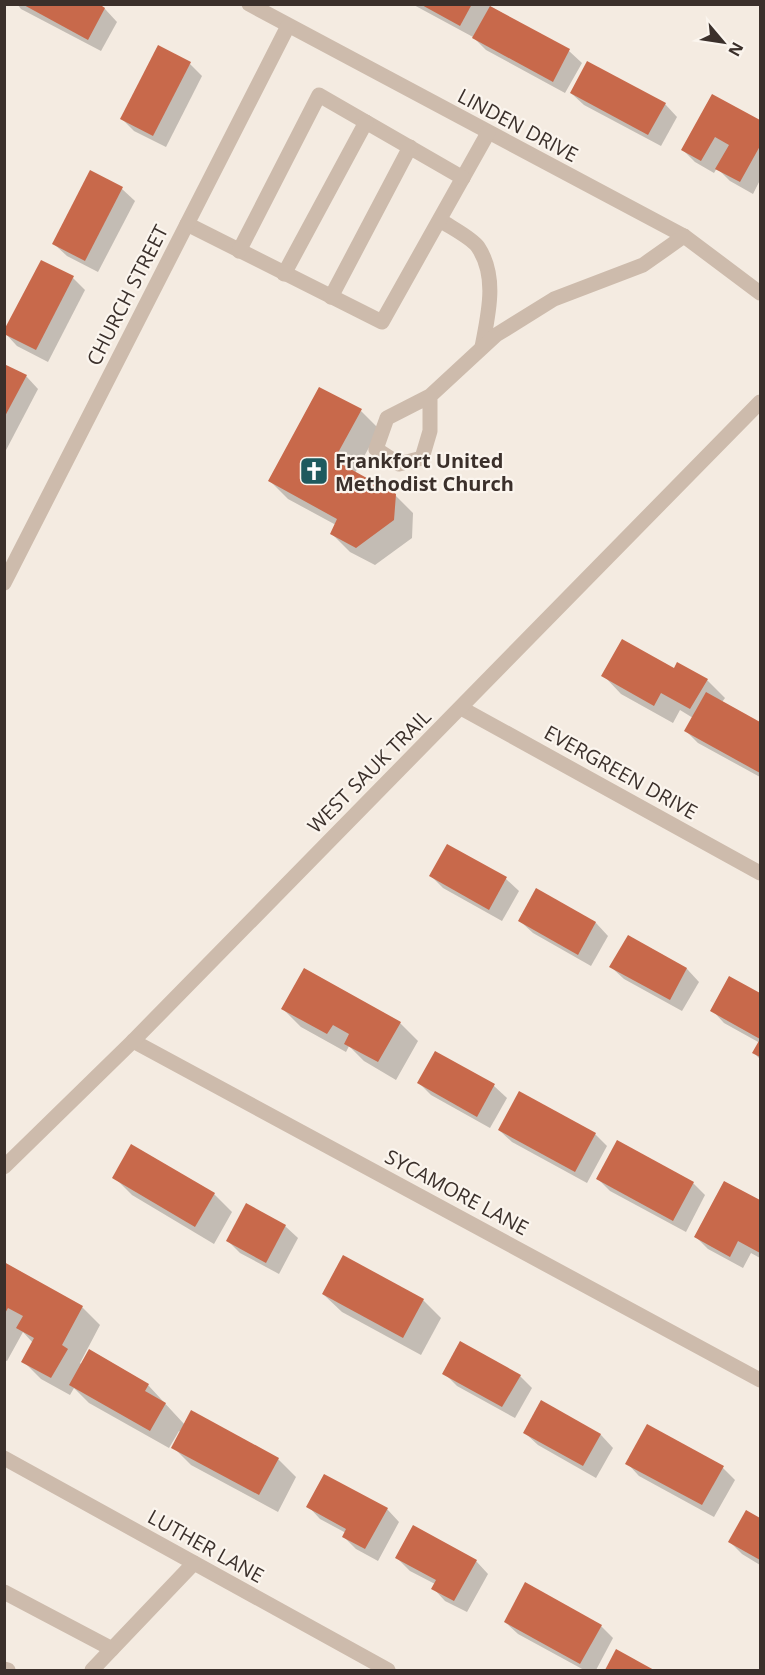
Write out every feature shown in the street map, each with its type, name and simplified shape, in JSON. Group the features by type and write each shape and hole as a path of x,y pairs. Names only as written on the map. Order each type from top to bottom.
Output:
{"street":[{"name":"LINDEN DRIVE","path":"249,4 684,237 760,293"},
{"name":"CHURCH STREET","path":"4,582 288,26"},
{"path":"239,251 319,95 463,178"},
{"path":"284,274 366,122"},
{"path":"186,224 382,322 488,133"},
{"path":"331,297 410,147"},
{"path":"440,220 477,246 488,269 490,300 482,347"},
{"path":"430,396 430,431 422,458 399,464 376,449 387,418 430,396 496,335 554,299 644,265 684,237"},
{"name":"WEST SAUK TRAIL","path":"4,1167 133,1041 760,402"},
{"name":"EVERGREEN DRIVE","path":"461,708 760,873"},
{"name":"SYCAMORE LANE","path":"133,1041 760,1380"},
{"name":"LUTHER LANE","path":"4,1458 388,1671"},
{"path":"92,1671 194,1563"},
{"path":"4,1592 112,1649"}],"building":[{"path":"22,4 99,4 105,8 88,40"},
{"path":"420,4 472,4 460,26"},
{"path":"490,6 570,49 553,82 472,38"},
{"path":"158,45 191,62 153,136 120,119"},
{"path":"587,61 666,103 648,135 570,93"},
{"path":"712,94 760,120 760,146 740,182 715,169 729,145 715,137 701,161 681,150"},
{"path":"90,170 123,187 85,261 52,244"},
{"path":"41,260 74,276 36,350 4,334 4,330"},
{"path":"4,364 27,375 4,418"},
{"name":"Frankfort United Methodist Church","path":"319,387 362,409 334,460 396,494 394,520 356,548 330,534 337,519 268,481"},
{"path":"622,639 674,668 677,662 708,679 690,709 661,693 654,706 601,676"},
{"path":"706,692 760,722 760,773 684,731"},
{"path":"447,844 507,877 489,910 429,876"},
{"path":"536,888 596,922 578,955 518,921"},
{"path":"628,935 687,968 670,1000 609,967"},
{"path":"304,968 401,1022 378,1062 344,1044 349,1034 333,1025 327,1034 281,1009"},
{"path":"729,976 760,993 760,1039 710,1011"},
{"path":"760,1039 760,1057 752,1053"},
{"path":"435,1051 495,1084 477,1117 417,1083"},
{"path":"519,1091 596,1133 575,1172 498,1130"},
{"path":"617,1140 694,1182 673,1221 596,1179"},
{"path":"131,1144 215,1193 195,1227 112,1178"},
{"path":"724,1181 760,1200 760,1253 738,1241 730,1257 694,1237"},
{"path":"246,1203 286,1225 266,1263 226,1241"},
{"path":"343,1255 424,1299 403,1338 322,1294"},
{"path":"4,1262 83,1306 62,1345 68,1349 51,1378 21,1362 34,1338 16,1328 23,1316 8,1308 4,1315"},
{"path":"460,1341 521,1375 502,1407 442,1374"},
{"path":"89,1349 149,1384 145,1391 166,1403 150,1431 69,1385"},
{"path":"541,1400 601,1434 583,1466 523,1433"},
{"path":"191,1410 279,1458 259,1495 171,1448"},
{"path":"647,1424 724,1466 702,1505 625,1464"},
{"path":"324,1474 388,1508 365,1549 342,1537 346,1529 306,1507"},
{"path":"746,1510 760,1518 760,1560 728,1542"},
{"path":"413,1525 477,1560 454,1601 431,1589 436,1580 395,1558"},
{"path":"525,1582 602,1625 580,1664 504,1622"},
{"path":"616,1649 654,1670 605,1670"}],"place":[{"name":"Frankfort United Methodist Church","path":"314,471"}]}
